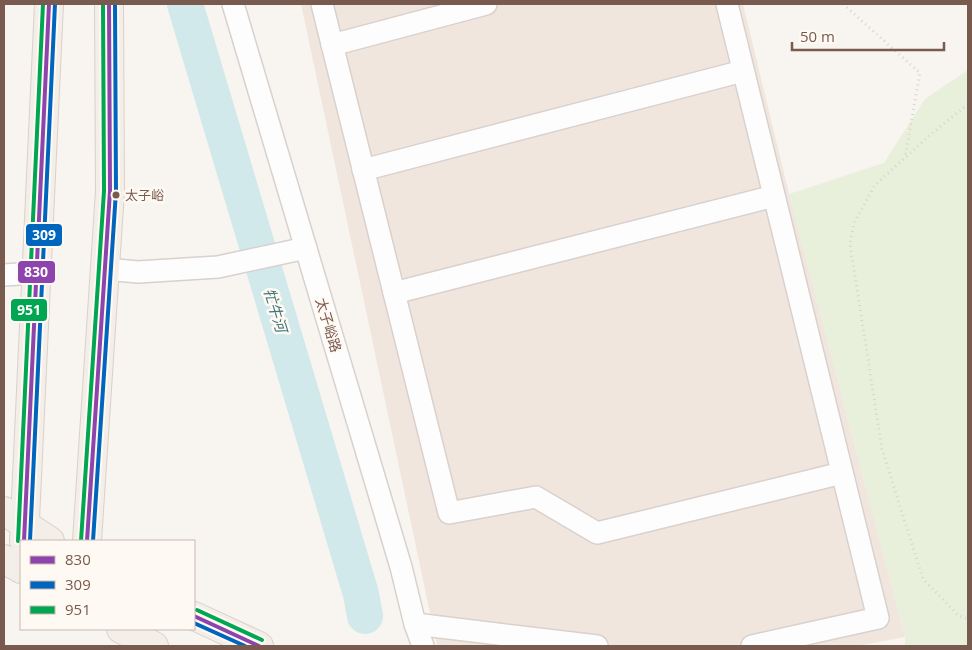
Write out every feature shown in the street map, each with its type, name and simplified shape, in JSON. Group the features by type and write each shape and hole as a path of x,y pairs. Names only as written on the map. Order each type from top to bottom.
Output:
{"main road":[{"path":"48,540 18,525 36,273 49,4"},
{"path":"87,540 110,191 109,4"},
{"path":"4,559 20,569"},
{"path":"195,616 259,646"},
{"path":"123,630 154,646"}],"street":[{"name":"太子峪路","path":"233,4 423,646"},
{"path":"322,4 448,512 536,497 597,532 842,473"},
{"path":"332,45 486,4"},
{"path":"727,4 878,618 752,646"},
{"path":"363,170 743,71"},
{"path":"394,293 774,196"},
{"path":"105,269 138,272 218,267 305,248"},
{"path":"4,275 36,273"},
{"path":"415,624 597,646"}],"path":[{"path":"843,4 920,73 905,158"},
{"path":"968,104 875,185 854,224 850,244 882,449 924,579 959,616 968,620"}],"shaded area":[{"path":"301,4 743,4 789,194 905,637 857,646 437,646"}],"green space":[{"path":"968,70 968,646 905,646 905,637 789,194 884,163 925,99"}],"waterway":[{"name":"牤牛河","path":"185,4 361,594 365,616"}],"transit line":[{"name":"951","path":"18,541 43,4"},
{"name":"830","path":"24,540 49,4"},
{"name":"309","path":"30,540 55,4"},
{"name":"951","path":"81,540 104,191 103,4"},
{"name":"830","path":"87,540 110,191 109,4"},
{"name":"309","path":"93,540 116,191 115,4"},
{"name":"951","path":"197,610 262,640"},
{"name":"830","path":"195,616 259,646"},
{"name":"309","path":"195,623 245,646"}],"place":[{"name":"太子峪","path":"116,195"}]}
